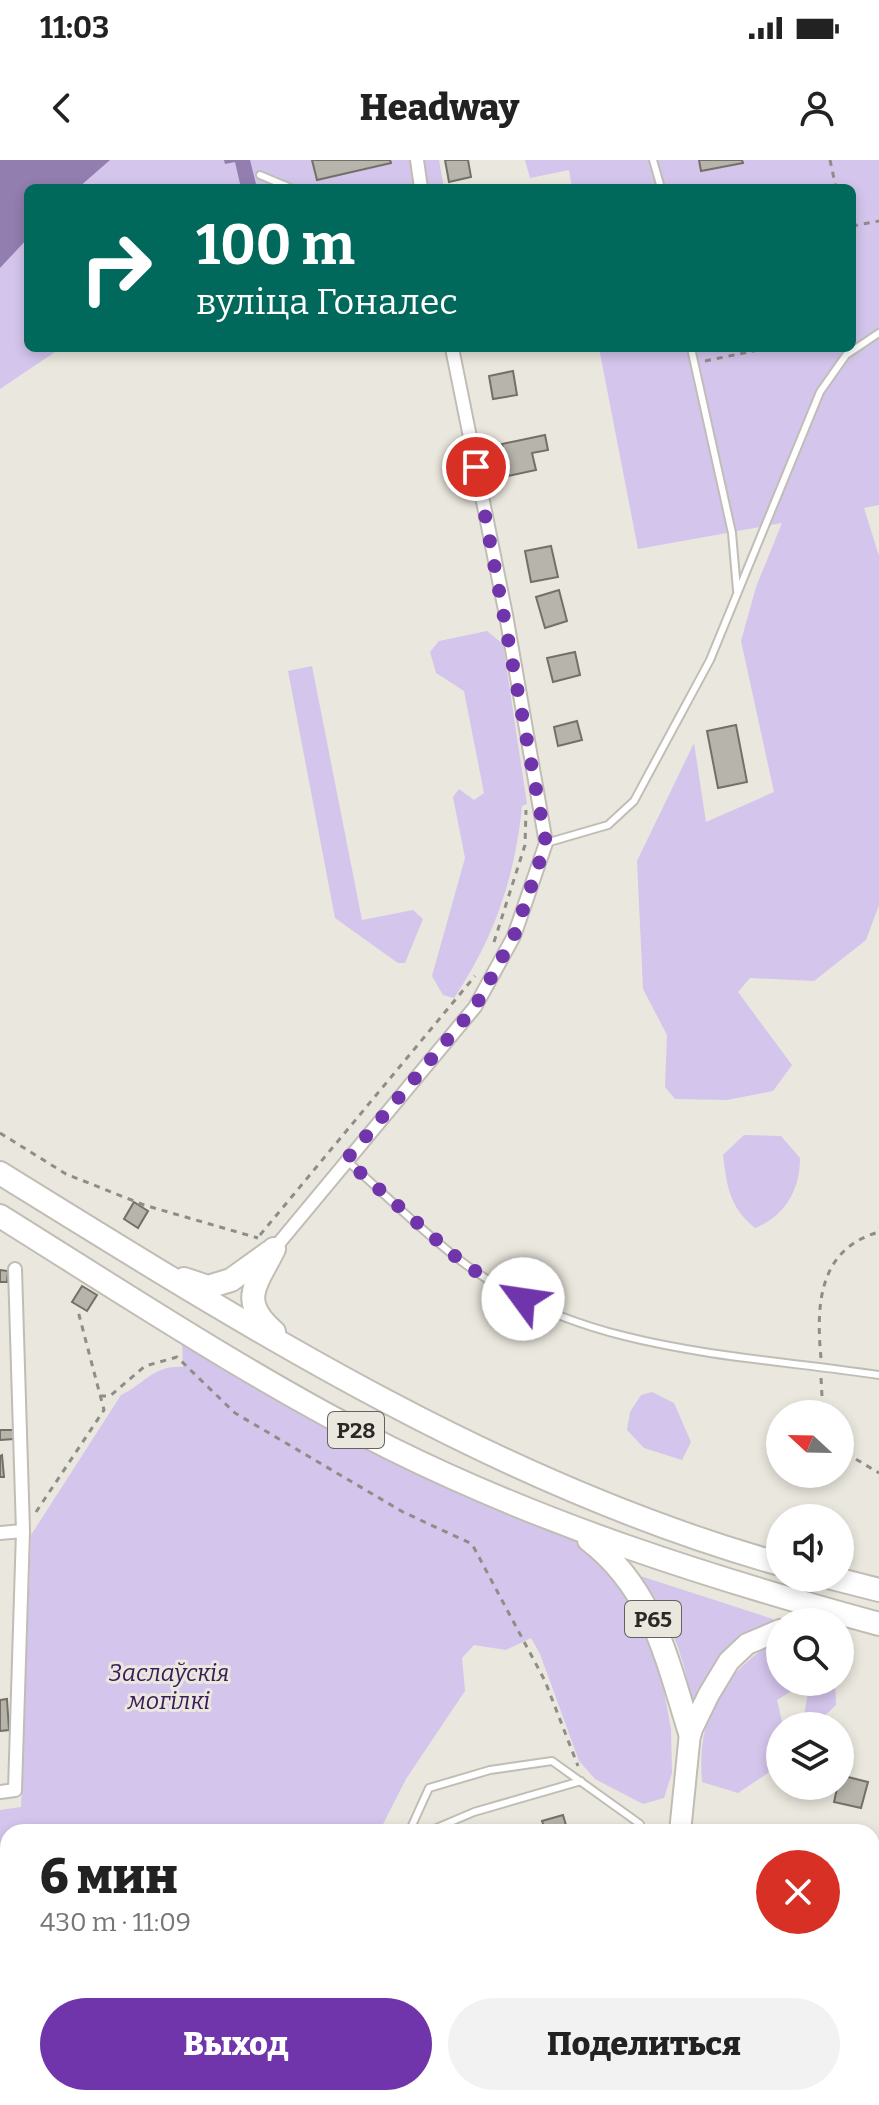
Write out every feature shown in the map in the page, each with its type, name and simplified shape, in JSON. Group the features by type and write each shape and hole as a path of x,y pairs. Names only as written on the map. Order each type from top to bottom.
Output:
{"highway":[{"name":"Р28","path":"0,1173 302,1357 472,1444 686,1536 766,1560"},
{"name":"Р28","path":"0,1216 298,1400 392,1449 575,1529 736,1585 879,1624"},
{"path":"160,1272 208,1287 231,1280 274,1249"},
{"path":"274,1249 252,1291 251,1305 260,1320 302,1357"},
{"name":"Р65","path":"575,1529 628,1578 644,1601 661,1635 690,1733"},
{"path":"854,1584 879,1590"}],"main road":[{"path":"854,1624 879,1624"},
{"name":"Р65","path":"681,1824 690,1733 729,1661 747,1644 766,1636"}],"street":[{"path":"417,160 417,184"},
{"path":"274,1249 484,994 514,936 546,843 506,615 453,352"},
{"path":"0,1792 15,1790 23,1531 15,1269"},
{"path":"0,1533 23,1531"}],"lane":[{"path":"653,160 660,184"},
{"path":"260,175 281,184"},
{"path":"856,348 879,333"},
{"path":"692,352 732,533 737,594"},
{"path":"546,843 608,825 634,801 710,660 820,392 850,352"},
{"path":"346,1160 465,1265 523,1299 639,1341 687,1352 879,1375"},
{"path":"413,1824 429,1788 490,1770 552,1761 582,1778 640,1824"},
{"path":"446,1824 582,1778"}],"path":[{"path":"830,160 835,184"},
{"path":"856,225 879,221"},
{"path":"693,363 748,352"},
{"path":"489,951 525,845 526,809 539,807"},
{"path":"0,1133 66,1174 144,1205 257,1238 393,1079 479,971"},
{"path":"822,1400 817,1310 825,1280 841,1254 862,1236 879,1232"},
{"path":"23,1531 104,1410 78,1311"},
{"path":"100,1396 110,1396 145,1366 177,1357 235,1413 403,1512 472,1544 545,1681 582,1778"},
{"path":"854,1458 879,1473"}],"green space":[{"path":"0,160 439,160 443,184 24,184 24,352 55,352 0,389"},
{"path":"525,160 879,160 879,505 864,508 879,556 879,905 866,940 814,981 750,978 738,992 792,1065 773,1091 727,1100 675,1099 665,1087 667,1035 643,989 637,861 694,743 706,822 774,792 741,641 756,587 782,523 638,549 600,352 856,352 856,184 571,184 569,170 530,178"},
{"path":"487,631 503,644 527,804 522,806 508,882 491,930 454,998 443,995 432,976 465,858 453,797 459,789 474,800 484,793 464,691 436,673 430,652 439,641"},
{"path":"312,666 362,920 413,910 423,919 405,963 398,963 335,918 288,671"},
{"path":"744,1135 781,1136 800,1158 797,1181 789,1200 775,1216 755,1228 735,1204 728,1186 723,1155"},
{"name":"Заслаўскія могілкі","path":"182,1342 364,1448 586,1546 629,1589 657,1653 671,1729 672,1773 664,1798 643,1804 595,1779 579,1761 540,1654 531,1638 506,1650 474,1645 462,1658 465,1691 406,1779 383,1824 0,1824 0,1810 21,1807 31,1535 121,1395 157,1372 183,1367"},
{"path":"652,1392 674,1403 691,1442 682,1460 644,1448 627,1430 630,1412 641,1395"},
{"path":"631,1573 766,1617 766,1632 693,1711 686,1673 674,1637 662,1614"},
{"path":"766,1647 766,1696 784,1696 777,1700 780,1712 766,1712 766,1774 738,1793 702,1782 703,1738 715,1702 725,1686"},
{"path":"807,1696 836,1696 836,1705 829,1712 805,1712"}],"shaded area":[{"path":"0,160 110,160 83,184 24,184 24,242 0,268"},
{"path":"224,160 250,160 256,184 240,184 235,162 225,164"}],"building":[{"path":"312,160 390,160 391,163 317,180"},
{"path":"445,160 468,160 471,177 449,182"},
{"path":"699,160 742,160 743,163 701,171"},
{"path":"513,371 517,395 493,399 489,376"},
{"path":"545,435 548,450 532,453 536,470 508,476 502,444"},
{"path":"551,546 558,577 531,582 525,551"},
{"path":"559,590 567,621 545,628 536,597"},
{"path":"575,652 580,675 553,682 547,658"},
{"path":"577,721 582,740 558,746 554,727"},
{"path":"736,725 747,782 718,788 707,731"},
{"path":"134,1202 148,1211 138,1228 124,1219"},
{"path":"0,1270 8,1271 7,1282 0,1282"},
{"path":"82,1286 97,1295 87,1311 72,1302"},
{"path":"0,1430 14,1430 14,1439 0,1440"},
{"path":"0,1456 4,1477 0,1477"},
{"path":"7,1699 9,1730 0,1731 0,1700"},
{"path":"854,1778 868,1782 861,1808 834,1802 854,1800"},
{"path":"563,1815 566,1824 543,1824 542,1821"}],"route":[{"path":"476,467 506,615 546,843 514,936 492,981 475,1007 346,1160 465,1265 523,1299"}]}
